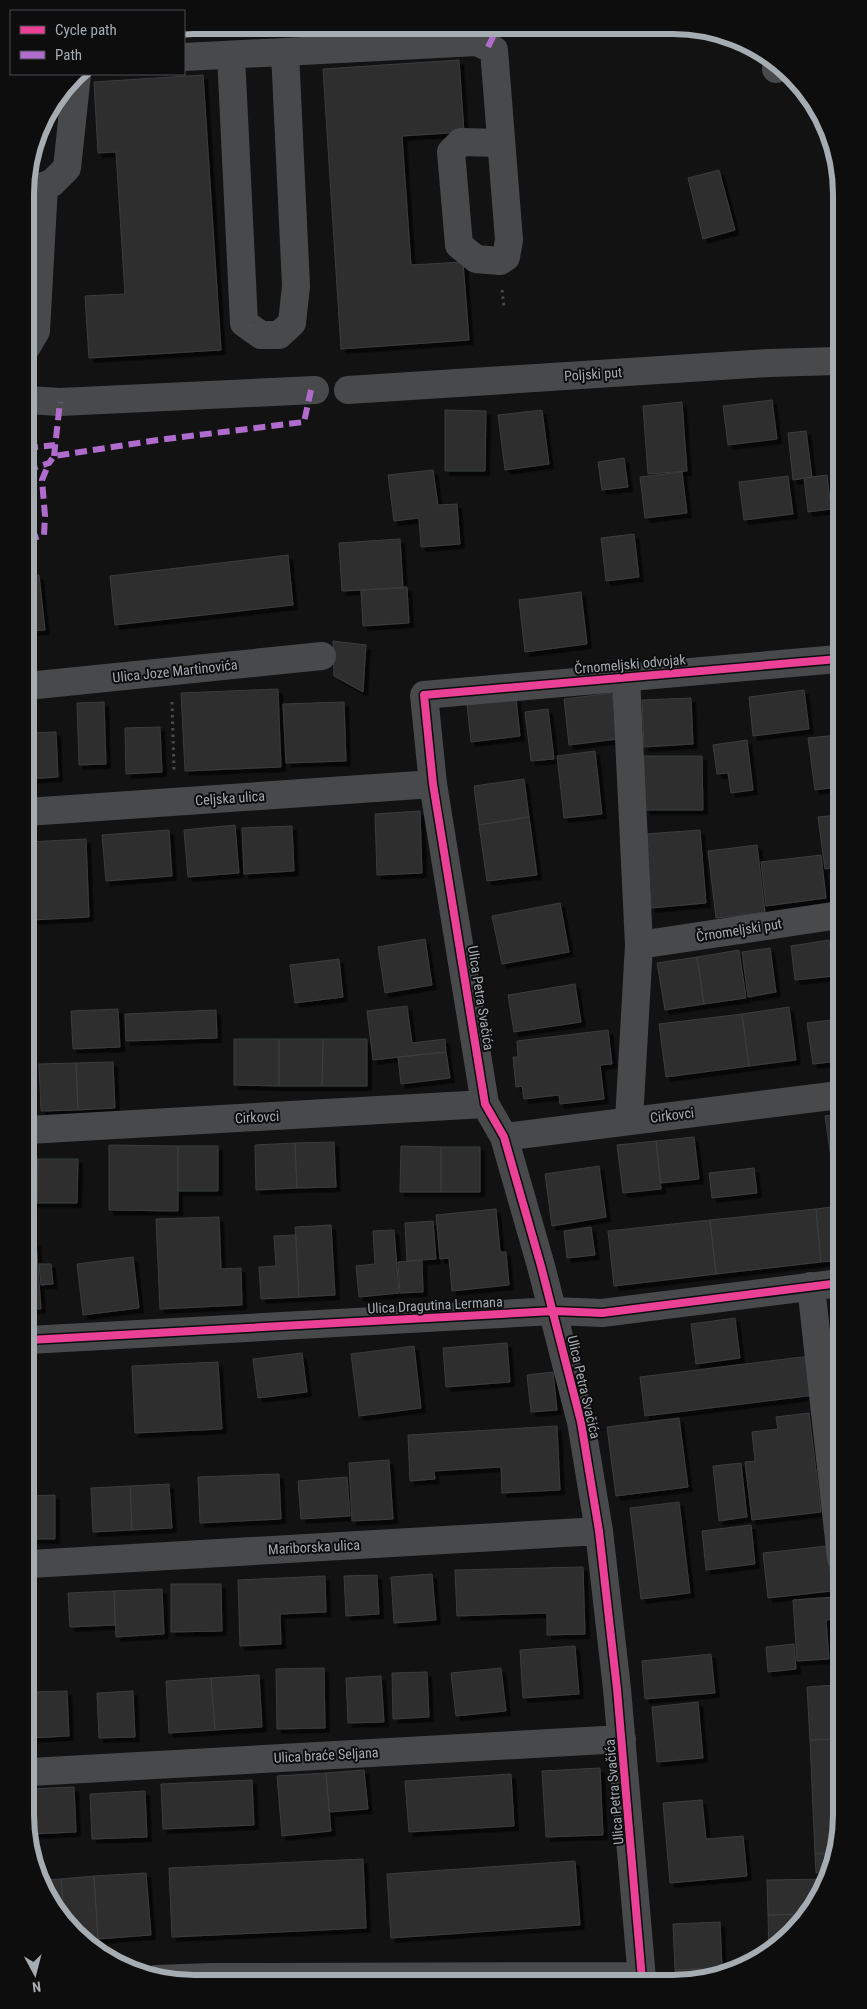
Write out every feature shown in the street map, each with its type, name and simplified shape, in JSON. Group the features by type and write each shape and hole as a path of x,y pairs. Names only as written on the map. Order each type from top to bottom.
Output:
{"street":[{"path":"185,57 477,42 494,50 509,240 502,283 459,245 451,152 461,142 500,143"},
{"path":"230,55 244,323 261,335 280,335 292,323 296,286 285,52"},
{"path":"34,334 36,331 34,189 52,183 67,168 76,85"},
{"name":"Poljski put","path":"348,390 769,363 833,361"},
{"path":"34,400 60,402 315,390"},
{"name":"Ulica Joze Martinovića","path":"34,685 322,656"},
{"name":"Črnomeljski odvojak","path":"424,695 833,659"},
{"name":"Črnomeljski odvojak","path":"626,677 639,945 629,1120"},
{"name":"Ulica Petra Svačića","path":"424,695 433,784 485,1104 504,1137 554,1311 581,1422 599,1531 622,1739 642,1975"},
{"name":"Celjska ulica","path":"34,812 433,784"},
{"name":"Črnomeljski put","path":"639,945 833,916"},
{"name":"Cirkovci","path":"504,1137 833,1096"},
{"name":"Cirkovci","path":"34,1130 485,1104"},
{"name":"Ulica Dragutina Lermana","path":"34,1340 554,1311 602,1312 833,1284"},
{"path":"811,1286 833,1485"},
{"name":"Mariborska ulica","path":"34,1564 599,1531"},
{"name":"Ulica braće Seljana","path":"34,1772 622,1739"}],"path":[{"path":"170,671 175,802"}],"building":[{"path":"459,60 464,132 402,136 411,265 463,262 469,340 341,349 323,69"},
{"path":"203,75 221,350 89,358 85,296 125,294 116,152 98,153 94,82"},
{"path":"719,170 735,230 703,239 688,178"},
{"path":"772,400 777,439 728,445 723,406"},
{"path":"682,402 687,471 648,474 643,406"},
{"path":"445,410 486,411 485,471 445,471"},
{"path":"542,410 549,464 505,470 498,415"},
{"path":"806,431 812,477 793,480 788,433"},
{"path":"624,458 628,487 602,490 598,462"},
{"path":"433,470 438,505 457,504 460,544 421,547 419,518 394,521 388,475"},
{"path":"682,472 687,513 645,518 640,477"},
{"path":"827,475 831,509 808,512 804,478"},
{"path":"788,476 793,514 744,520 739,482"},
{"path":"634,534 639,577 606,581 601,538"},
{"path":"400,539 403,588 342,591 339,543"},
{"path":"288,555 293,605 115,625 110,576"},
{"path":"39,575 45,630 34,631 34,576"},
{"path":"407,587 409,623 363,626 361,590"},
{"path":"581,592 587,644 525,652 519,600"},
{"path":"333,641 366,645 363,692 334,676"},
{"path":"278,689 281,767 185,771 181,693"},
{"path":"804,690 809,729 753,736 749,697"},
{"path":"612,693 618,739 569,745 564,699"},
{"path":"516,698 520,736 471,742 467,704"},
{"path":"691,698 693,744 644,747 642,700"},
{"path":"104,702 106,764 79,765 77,703"},
{"path":"344,702 346,761 286,763 283,704"},
{"path":"548,709 554,759 531,761 525,712"},
{"path":"160,727 162,772 126,774 125,728"},
{"path":"56,732 58,777 34,779 34,733"},
{"path":"833,736 833,788 815,790 808,738"},
{"path":"747,740 753,790 731,793 728,773 717,774 713,745"},
{"path":"595,751 602,814 564,818 557,756"},
{"path":"644,756 702,756 703,810 645,810"},
{"path":"524,779 529,817 479,825 474,786"},
{"path":"420,811 422,873 377,875 375,814"},
{"path":"833,816 833,868 825,869 818,817"},
{"path":"529,817 537,875 487,881 479,825"},
{"path":"235,825 239,873 188,877 184,830"},
{"path":"292,826 294,871 244,874 242,828"},
{"path":"169,830 172,876 106,881 102,835"},
{"path":"700,830 706,903 651,908 645,834"},
{"path":"86,839 89,917 34,920 34,842"},
{"path":"757,845 765,912 716,918 708,851"},
{"path":"821,855 826,898 766,906 761,862"},
{"path":"560,903 569,952 502,964 492,916"},
{"path":"425,939 432,985 385,993 378,947"},
{"path":"829,940 833,976 795,980 791,946"},
{"path":"831,940 833,940 833,959"},
{"path":"770,948 776,992 748,997 742,952"},
{"path":"739,950 746,998 704,1004 697,957"},
{"path":"697,957 704,1004 665,1010 657,963"},
{"path":"339,959 343,997 295,1003 290,965"},
{"path":"575,984 581,1022 514,1032 508,995"},
{"path":"407,1006 412,1043 445,1039 446,1052 373,1060 367,1011"},
{"path":"789,1007 796,1060 749,1066 742,1014"},
{"path":"118,1009 120,1047 73,1049 71,1011"},
{"path":"216,1010 217,1038 126,1041 125,1014"},
{"path":"742,1014 749,1066 666,1077 659,1024"},
{"path":"833,1020 833,1062 813,1064 807,1023"},
{"path":"608,1030 612,1064 600,1065 604,1099 560,1104 559,1095 524,1099 522,1086 516,1087 513,1057 518,1057 517,1041"},
{"path":"234,1039 279,1039 279,1086 234,1085"},
{"path":"279,1039 323,1039 322,1086 279,1086"},
{"path":"323,1039 367,1039 367,1086 322,1086"},
{"path":"446,1052 450,1078 401,1084 398,1057"},
{"path":"113,1062 115,1108 78,1110 76,1063"},
{"path":"76,1063 78,1110 41,1111 39,1064"},
{"path":"833,1115 833,1165 832,1165 825,1116"},
{"path":"694,1137 699,1179 661,1183 656,1141"},
{"path":"656,1141 661,1189 623,1193 617,1145"},
{"path":"334,1142 336,1187 297,1188 295,1143"},
{"path":"295,1143 297,1188 256,1190 255,1145"},
{"path":"109,1145 178,1146 178,1211 109,1210"},
{"path":"178,1146 218,1146 218,1191 178,1191"},
{"path":"401,1146 441,1147 441,1192 400,1192"},
{"path":"441,1147 480,1147 480,1192 441,1192"},
{"path":"34,1159 38,1159 37,1203 34,1203"},
{"path":"38,1159 78,1159 77,1203 37,1203"},
{"path":"599,1166 606,1217 552,1226 545,1174"},
{"path":"754,1168 757,1193 712,1198 709,1173"},
{"path":"833,1207 833,1261 821,1262 816,1209"},
{"path":"496,1209 500,1252 506,1252 509,1285 452,1291 449,1258 440,1259 436,1215"},
{"path":"816,1209 821,1262 716,1274 710,1220"},
{"path":"219,1217 221,1269 241,1268 242,1305 160,1309 156,1219"},
{"path":"710,1220 716,1274 614,1286 608,1231"},
{"path":"433,1221 436,1259 407,1261 405,1223"},
{"path":"331,1225 335,1295 299,1297 295,1227"},
{"path":"591,1227 595,1255 567,1258 564,1231"},
{"path":"394,1230 399,1293 359,1297 356,1266 375,1264 373,1231"},
{"path":"296,1235 299,1297 261,1299 259,1267 276,1266 274,1236"},
{"path":"34,1241 36,1241 41,1309 34,1309"},
{"path":"133,1257 139,1308 83,1315 77,1264"},
{"path":"422,1260 423,1292 400,1293 398,1262"},
{"path":"39,1264 51,1264 53,1284 41,1285"},
{"path":"735,1318 740,1358 696,1364 691,1324"},
{"path":"507,1343 510,1382 446,1387 443,1348"},
{"path":"414,1346 421,1408 359,1416 351,1354"},
{"path":"302,1353 307,1392 258,1398 253,1359"},
{"path":"810,1356 815,1395 645,1416 640,1377"},
{"path":"218,1362 222,1429 135,1433 132,1366"},
{"path":"553,1372 557,1410 531,1412 527,1375"},
{"path":"809,1413 821,1512 752,1520 745,1462 755,1461 752,1432 778,1429 776,1417"},
{"path":"679,1418 688,1487 616,1496 607,1427"},
{"path":"557,1426 560,1490 502,1493 501,1467 434,1471 435,1479 410,1481 408,1435"},
{"path":"389,1460 393,1519 352,1521 349,1463"},
{"path":"741,1463 747,1517 719,1521 713,1466"},
{"path":"279,1474 281,1519 200,1523 198,1477"},
{"path":"347,1477 350,1516 301,1519 298,1481"},
{"path":"169,1484 172,1528 132,1530 130,1486"},
{"path":"130,1486 132,1530 93,1532 91,1488"},
{"path":"55,1495 55,1539 34,1539 34,1496"},
{"path":"679,1502 690,1593 641,1599 630,1508"},
{"path":"751,1525 755,1564 706,1570 702,1531"},
{"path":"827,1546 832,1591 768,1598 763,1553"},
{"path":"583,1567 585,1634 547,1635 547,1613 457,1616 455,1570"},
{"path":"432,1574 436,1620 394,1623 391,1577"},
{"path":"377,1575 379,1614 346,1616 344,1576"},
{"path":"325,1576 326,1612 280,1614 281,1644 240,1646 238,1580"},
{"path":"171,1584 221,1584 222,1631 171,1632"},
{"path":"162,1589 164,1634 116,1637 114,1591"},
{"path":"114,1591 115,1625 70,1627 68,1593"},
{"path":"833,1597 833,1619 826,1620 829,1659 797,1661 793,1600"},
{"path":"794,1644 796,1669 768,1672 766,1647"},
{"path":"575,1646 579,1694 523,1698 520,1650"},
{"path":"711,1654 715,1693 645,1699 642,1661"},
{"path":"324,1668 325,1728 277,1729 276,1669"},
{"path":"501,1668 506,1711 456,1716 451,1673"},
{"path":"427,1672 429,1717 393,1719 392,1673"},
{"path":"259,1675 262,1727 215,1730 211,1678"},
{"path":"381,1676 384,1722 348,1723 346,1678"},
{"path":"211,1678 215,1730 169,1733 166,1681"},
{"path":"833,1685 833,1739 810,1740 807,1687"},
{"path":"67,1691 69,1736 34,1738 34,1692"},
{"path":"133,1691 135,1737 99,1738 97,1693"},
{"path":"698,1702 703,1758 657,1762 652,1707"},
{"path":"833,1739 833,1826 828,1853 815,1854 810,1740"},
{"path":"600,1768 603,1835 546,1837 542,1771"},
{"path":"364,1770 368,1809 329,1812 326,1773"},
{"path":"326,1773 331,1831 282,1836 277,1776"},
{"path":"511,1774 514,1826 409,1832 405,1781"},
{"path":"252,1780 254,1825 163,1829 161,1784"},
{"path":"74,1787 76,1832 35,1834 34,1789"},
{"path":"145,1791 147,1837 92,1839 90,1794"},
{"path":"702,1800 706,1839 743,1836 747,1876 670,1883 663,1803"},
{"path":"828,1853 823,1873 816,1873 815,1854"},
{"path":"363,1859 366,1928 172,1937 169,1868"},
{"path":"575,1861 580,1925 391,1938 387,1874"},
{"path":"146,1873 151,1935 98,1939 94,1876"},
{"path":"94,1876 98,1939 93,1939 63,1907 61,1879"},
{"path":"61,1879 63,1907 55,1895 47,1880"},
{"path":"820,1879 799,1914 768,1915 767,1880"},
{"path":"799,1914 769,1944 768,1915"},
{"path":"720,1922 722,1968 675,1970 673,1924"},
{"path":"720,1968 694,1974 675,1975 675,1970"}],"marked path":[{"path":"488,47 494,34"},
{"path":"34,468 49,463 54,456 158,440 304,422 311,390"},
{"path":"54,456 60,402"},
{"path":"34,447 55,445"},
{"path":"34,538 44,535 45,516 42,480 49,463"}],"cycle path":[{"path":"642,1975 617,1689 599,1531 581,1422 541,1266 504,1137 485,1104 433,784 424,695 833,659"},
{"path":"34,1340 554,1311 602,1313 833,1284"}]}
